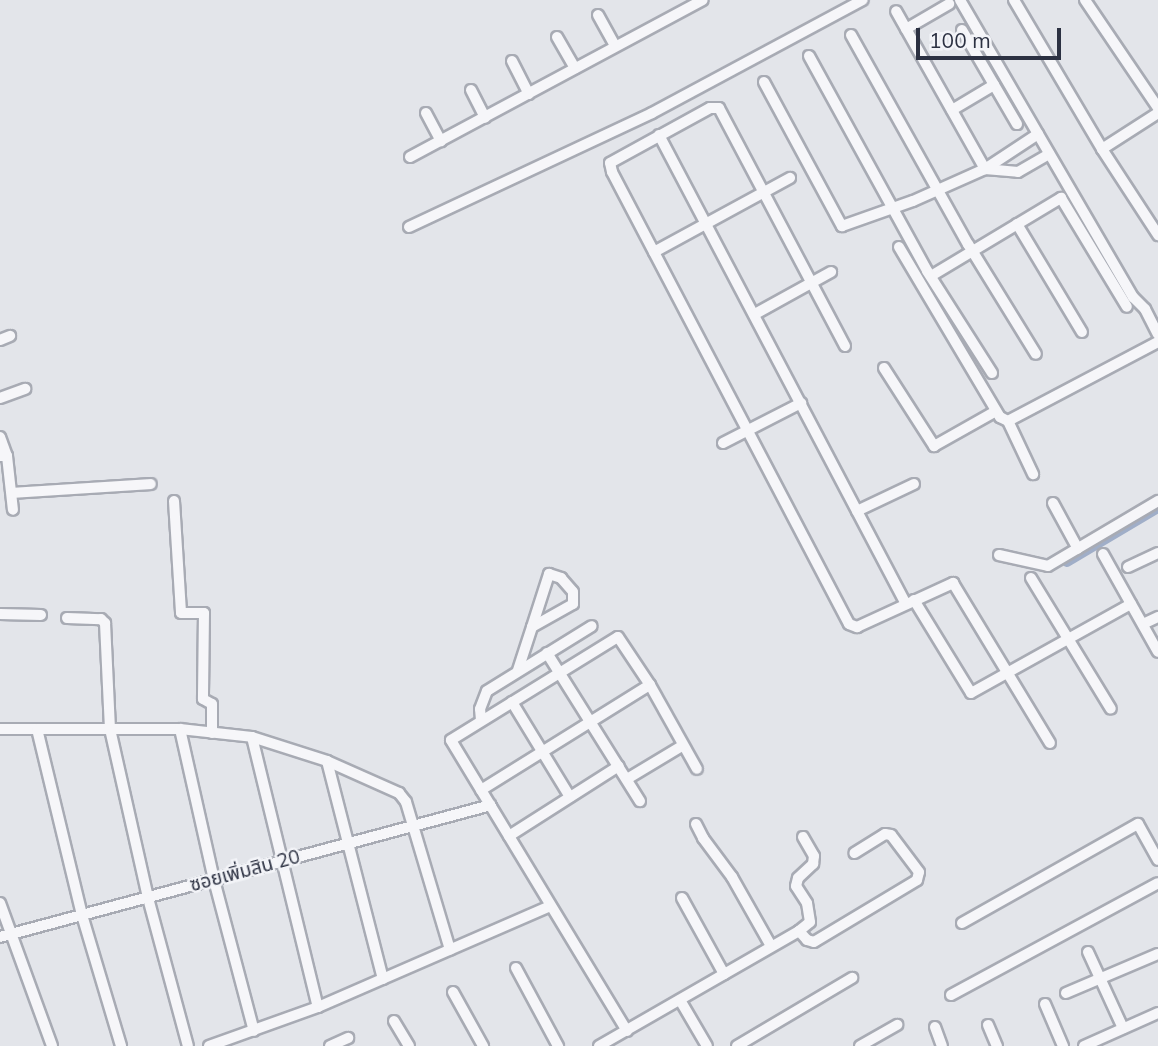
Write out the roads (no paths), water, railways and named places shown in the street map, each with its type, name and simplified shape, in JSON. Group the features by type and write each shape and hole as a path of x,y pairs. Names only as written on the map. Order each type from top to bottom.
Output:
{"street":[{"path":"410,157 702,0"},
{"path":"410,227 652,113 863,0"},
{"path":"1014,0 1102,149 1158,235"},
{"path":"1085,0 1158,111 1102,149"},
{"path":"906,29 955,2 1158,334"},
{"path":"896,11 985,169"},
{"path":"598,15 615,46"},
{"path":"962,30 1017,124"},
{"path":"851,35 972,251 1036,354"},
{"path":"557,37 575,68"},
{"path":"809,56 931,276 992,373"},
{"path":"512,61 529,94"},
{"path":"764,82 842,226 893,208 985,169 1038,134"},
{"path":"952,110 994,85"},
{"path":"471,90 485,118"},
{"path":"845,346 716,106 613,160 610,166 654,253 849,624 857,627 951,583 954,584 1050,743"},
{"path":"426,113 441,141"},
{"path":"659,135 802,402 857,511 910,602 968,691 974,692 1131,604"},
{"path":"985,169 1018,172 1049,154"},
{"path":"654,253 790,178"},
{"path":"931,276 1061,198 1127,307"},
{"path":"1017,225 1082,332"},
{"path":"899,247 996,411 1008,421 1033,474"},
{"path":"755,314 831,272"},
{"path":"1008,421 1158,342"},
{"path":"884,368 934,446 996,411"},
{"path":"0,398 25,389"},
{"path":"723,443 802,402"},
{"path":"0,437 13,510"},
{"path":"12,493 151,484"},
{"path":"857,511 914,484"},
{"path":"999,555 1048,566 1158,500"},
{"path":"174,501 181,613 204,613 203,699 212,704 212,733"},
{"path":"1053,503 1078,549"},
{"path":"1128,567 1158,553"},
{"path":"1103,554 1158,652"},
{"path":"518,670 549,574 561,578 573,592 573,604 532,627"},
{"path":"1031,578 1111,709"},
{"path":"0,614 41,615"},
{"path":"1143,624 1158,617"},
{"path":"67,618 101,619 105,624 110,729 148,898 188,1046"},
{"path":"481,720 480,709 487,691 592,626"},
{"path":"627,1031 451,740 618,638 650,685 696,769"},
{"path":"547,653 640,801"},
{"path":"481,790 650,685"},
{"path":"512,702 570,797"},
{"path":"0,729 180,729 252,737 327,761 399,793 406,802 414,826 450,950"},
{"path":"180,729 214,880 254,1031"},
{"path":"37,730 82,915 121,1046"},
{"path":"252,737 280,862 318,1007"},
{"path":"626,779 682,746"},
{"path":"327,761 383,979"},
{"path":"509,836 619,766"},
{"name":"ซอยเพิ่มสิน 20","path":"5,936 491,806"},
{"path":"696,824 732,877 771,946"},
{"path":"962,923 1138,824 1158,860"},
{"path":"799,931 807,940 814,942 917,880 919,872 891,835 884,834 854,853"},
{"path":"599,1046 799,931 810,922 810,913 796,886 798,878 813,864 814,856 803,836"},
{"path":"951,995 1158,884"},
{"path":"682,898 724,974"},
{"path":"0,903 5,936 52,1046"},
{"path":"209,1046 318,1007 550,906"},
{"path":"1088,952 1123,1028"},
{"path":"1066,993 1158,954"},
{"path":"516,968 558,1046"},
{"path":"737,1046 852,978"},
{"path":"453,992 483,1046"},
{"path":"680,1000 707,1046"},
{"path":"1045,1004 1063,1046"},
{"path":"1084,1046 1158,1013"},
{"path":"394,1021 409,1046"},
{"path":"860,1046 897,1025"},
{"path":"989,1025 997,1046"},
{"path":"935,1027 942,1046"},
{"path":"330,1046 348,1038"}],"waterway":[{"path":"1067,562 1158,508"}]}
